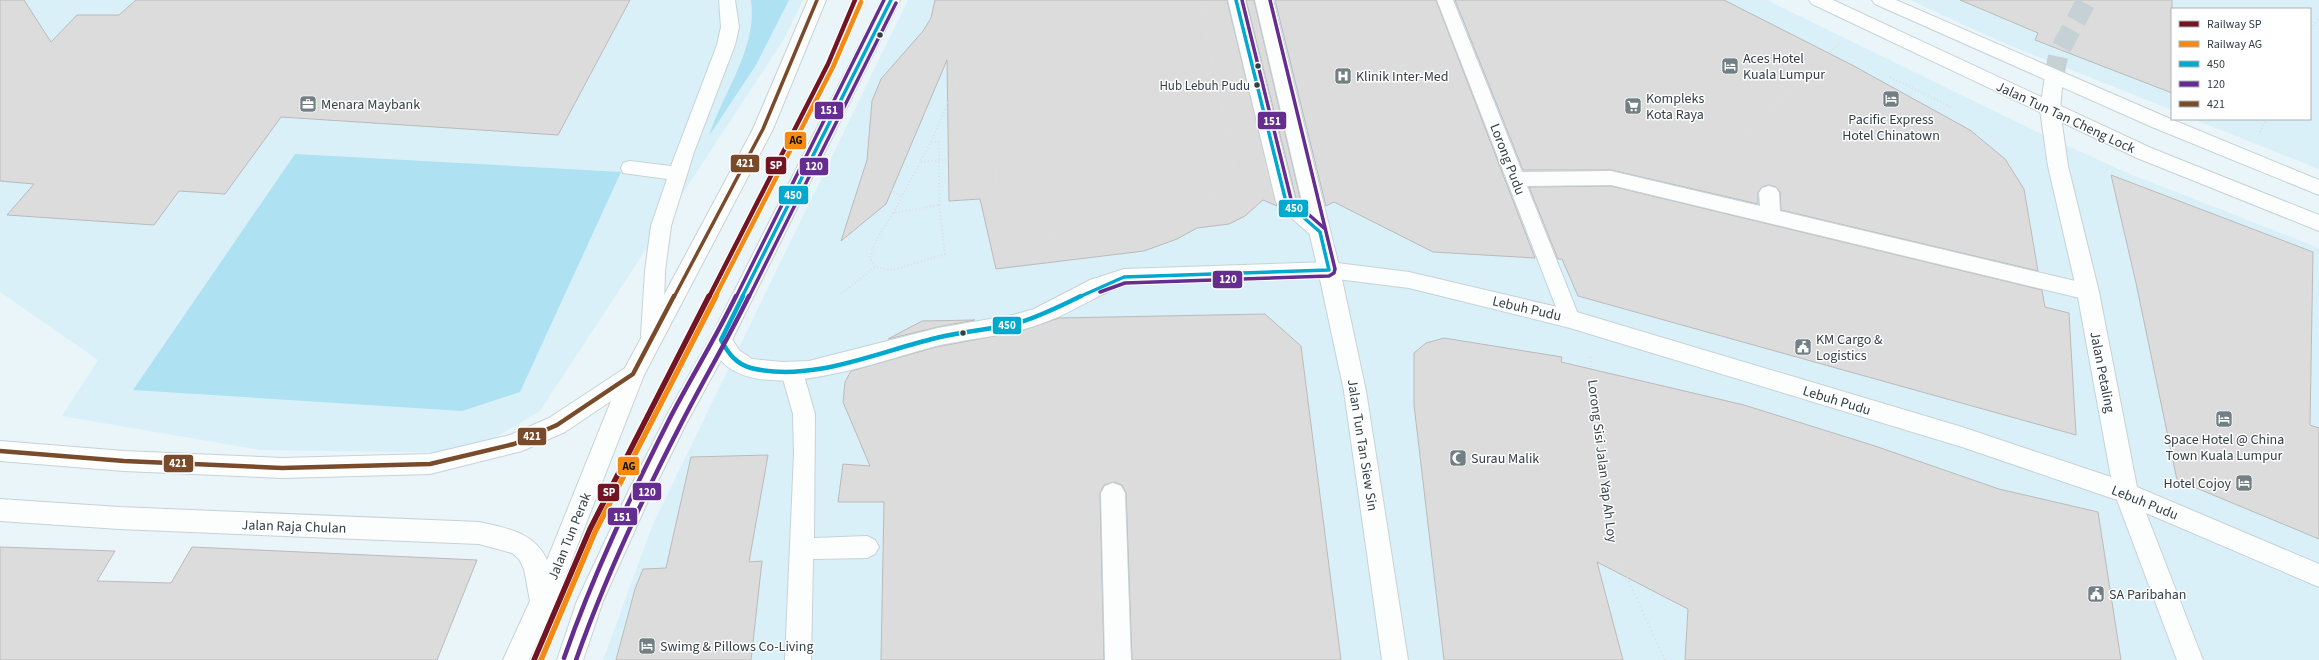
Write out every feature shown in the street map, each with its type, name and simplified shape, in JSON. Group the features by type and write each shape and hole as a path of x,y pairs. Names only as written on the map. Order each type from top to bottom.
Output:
{"main road":[{"name":"Jalan Tun Perak","path":"516,660 542,603 633,374 763,129 817,0"},
{"path":"570,660 590,601 637,499 677,418 721,340 891,0"},
{"name":"Jalan Tun Tan Siew Sin","path":"1264,0 1329,270 1355,391 1395,660"},
{"name":"Jalan Tun Tan Cheng Lock","path":"1818,0 2144,153 2319,223"},
{"path":"1881,0 2054,76 2319,188"},
{"name":"Jalan Petaling","path":"2054,76 2050,110 2058,166 2088,292 2126,493 2190,660"},
{"name":"Lebuh Pudu","path":"721,340 736,361 748,368 792,372 809,370 938,337 1013,324 1041,315 1098,286 1124,277 1288,270 1329,270 1409,280 1578,321 1962,437 2126,493 2319,576"},
{"path":"0,450 124,461 282,468 430,464 514,444 550,428 633,374"},
{"name":"Jalan Raja Chulan","path":"0,510 127,519 479,533 505,538 521,545 531,553 538,568 542,603"}],"lane":[{"path":"652,336 655,271 661,226 677,174 726,45 730,27 727,0"},
{"path":"1236,0 1286,202 1320,232"},
{"name":"Lorong Pudu","path":"1445,0 1508,151 1515,179 1578,321"},
{"path":"630,168 677,174"},
{"path":"1515,179 1611,178 2088,292"},
{"path":"1769,193 1770,216"},
{"path":"792,372 804,414 802,549 798,660"},
{"path":"1113,493 1118,660"},
{"path":"802,549 867,546"}],"path":[{"path":"921,162 995,155 998,228 1016,238 1183,219 1234,169 1200,0"},
{"path":"2311,30 2319,16"},
{"path":"875,267 870,258 874,244 893,214 921,162 960,74 940,44"},
{"path":"1709,167 1839,44"},
{"path":"1890,77 1953,108"},
{"path":"1221,106 1227,105"},
{"path":"2258,138 2266,120"},
{"path":"841,294 875,267 893,270 945,254 939,205 939,142 931,142"},
{"path":"879,182 902,197"},
{"path":"1209,194 1233,203"},
{"path":"893,214 939,205"},
{"name":"Lorong Sisi Jalan Yap Ah Loy","path":"1578,321 1611,543 1665,660"}],"shaded area":[{"path":"0,0 803,0 784,39 540,411 469,453 260,450 62,416 98,360 0,292"},
{"path":"751,0 789,0 756,65 709,136 744,53 752,18"},
{"path":"908,0 1767,0 2035,131 2125,172 2319,248 2319,660 603,660 653,524"},
{"path":"1910,0 2319,0 2319,169 2196,120 2311,120 2311,8 2171,8 2171,110 1999,41"},
{"path":"295,154 621,172 520,392 462,411 133,390"}],"building":[{"name":"Menara Maybank","path":"0,0 24,0 51,42 77,15 119,15 136,0 630,0 558,135 281,117 225,194 179,191 154,225 7,215 34,184 0,181"},
{"path":"935,0 1227,0 1277,206 1263,200 1245,216 1229,224 1197,228 1177,239 1144,251 996,269 980,199 949,201 947,60 886,204 841,241 867,160 872,101 881,79 923,31 931,18"},
{"path":"1246,0 1254,0 1301,202 1296,198"},
{"path":"1275,0 1436,0 1535,258 1433,252 1334,202 1326,206"},
{"path":"1455,0 1724,0 1852,65 1970,130 2005,159 2024,189 2038,271 1781,210 1780,192 1776,187 1769,185 1762,187 1758,192 1758,204 1611,170 1523,170"},
{"path":"1960,0 2172,0 2171,93 2035,40 2038,33"},
{"path":"2111,175 2313,252 2310,425 2319,428 2319,539 2177,480 2136,283"},
{"path":"1611,186 2042,290 2045,307 2069,313 2076,435 1578,296 1562,259 1558,259 1529,187"},
{"path":"1265,314 1301,346 1341,660 1132,660 1126,493 1122,485 1114,482 1104,485 1100,493 1104,660 881,660 884,502 838,502 843,464 870,466 843,402 845,382 851,371 936,347 1021,331 1059,318"},
{"path":"975,320 938,327 888,339 922,321"},
{"path":"1444,338 1562,357 1561,362 1744,405 1875,446 1999,489 2098,512 2121,660 1685,660 1688,609 1597,562 1623,660 1444,660 1414,405 1414,353 1426,343"},
{"path":"768,455 749,562 762,561 751,660 616,660 635,589 643,569 666,568 691,457"},
{"path":"0,547 115,551 97,581 171,583 192,547 477,560 437,660 0,660"}],"tunnel":[{"path":"2054,76 2059,52 2087,0"}],"rail line":[{"name":"SP","path":"534,660 590,529 828,64 855,0"},
{"name":"AG","path":"541,660 595,532 833,67 861,2"}],"transit line":[{"name":"421","path":"0,451 124,461 282,468 430,464 514,444 557,425 633,374 763,129 817,0"},
{"name":"151","path":"564,658 585,598 632,496 672,415 716,337 884,0"},
{"name":"450","path":"891,0 721,340 736,361 745,366 772,371 795,371 819,368 844,363 938,337 990,329 1029,320 1103,285 1124,277 1329,270 1320,232 1286,202 1236,0"},
{"name":"151","path":"1242,0 1291,199 1324,228"},
{"name":"120","path":"1100,292 1125,283 1329,276 1334,273 1335,269 1270,0"},
{"name":"120","path":"576,660 596,603 642,502 682,421 726,343 896,3"}],"place":[{"name":"Aces Hotel Kuala Lumpur","path":"1730,66"},
{"name":"Klinik Inter-Med","path":"1343,76"},
{"name":"Hub Lebuh Pudu","path":"1257,85"},
{"name":"Pacific Express Hotel Chinatown","path":"1891,99"},
{"name":"Menara Maybank","path":"308,104"},
{"name":"Kompleks Kota Raya","path":"1633,106"},
{"name":"KM Cargo & Logistics","path":"1803,347"},
{"name":"Space Hotel @ China Town Kuala Lumpur","path":"2224,419"},
{"name":"Surau Malik","path":"1458,458"},
{"name":"Hotel Cojoy","path":"2244,483"},
{"name":"SA Paribahan","path":"2096,594"},
{"name":"Swimg & Pillows Co-Living","path":"647,646"}]}
